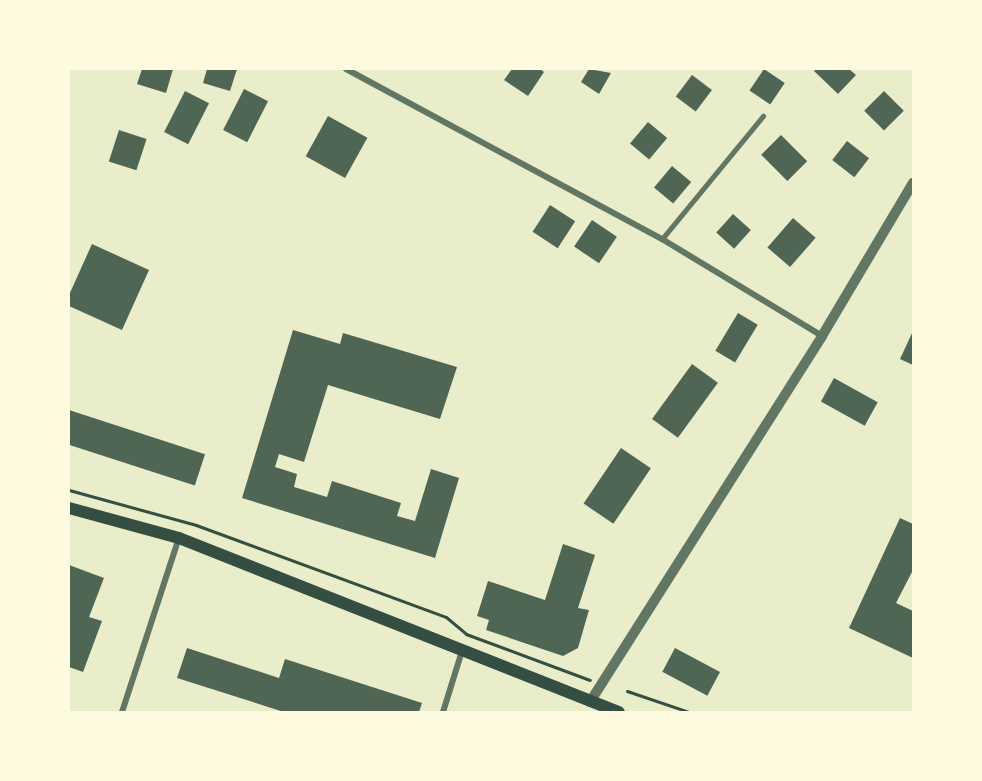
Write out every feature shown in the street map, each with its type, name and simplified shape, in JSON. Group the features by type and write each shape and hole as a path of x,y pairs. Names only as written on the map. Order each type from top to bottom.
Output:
{"main road":[{"path":"69,508 179,538 618,712"}],"street":[{"path":"346,69 662,240 822,336"},
{"path":"590,702 822,336 913,183"},
{"path":"122,712 179,538"},
{"path":"443,712 462,651"}],"lane":[{"path":"662,240 763,116"}],"path":[{"path":"69,490 207,529 446,616 466,634 591,680"},
{"path":"627,691 689,712"}],"building":[{"path":"142,69 173,69 166,93 137,84"},
{"path":"207,69 237,69 230,91 203,83"},
{"path":"512,69 540,69 544,72 528,96 504,80"},
{"path":"589,69 611,73 599,94 581,82"},
{"path":"764,69 785,83 770,105 749,91"},
{"path":"816,69 849,69 856,75 838,94 814,71"},
{"path":"692,75 712,90 696,112 676,97"},
{"path":"244,89 268,101 247,142 223,130"},
{"path":"185,91 209,103 188,144 164,132"},
{"path":"884,91 904,111 884,131 864,111"},
{"path":"328,116 367,138 345,178 306,156"},
{"path":"648,122 667,138 649,160 630,143"},
{"path":"119,130 147,139 136,170 109,161"},
{"path":"781,135 807,161 787,181 761,155"},
{"path":"847,141 869,158 854,177 832,160"},
{"path":"672,166 691,182 673,204 654,187"},
{"path":"550,205 575,221 558,248 533,232"},
{"path":"733,214 751,230 734,249 716,233"},
{"path":"793,218 816,238 790,267 767,247"},
{"path":"592,220 617,237 599,263 574,247"},
{"path":"92,244 149,270 122,330 69,306 69,295"},
{"path":"738,313 758,325 735,363 715,351"},
{"path":"293,330 340,344 343,333 457,367 440,419 328,385 304,462 279,454 275,467 297,474 294,487 327,497 332,481 401,503 397,516 415,521 431,469 459,478 435,558 242,498"},
{"path":"913,331 913,365 900,359"},
{"path":"692,364 718,383 678,438 652,419"},
{"path":"834,378 878,402 865,426 821,402"},
{"path":"69,410 205,454 195,486 69,445"},
{"path":"621,448 651,468 613,524 584,504"},
{"path":"900,518 913,524 913,570 896,603 913,611 913,658 849,628"},
{"path":"563,544 595,555 578,608 589,610 578,648 563,656 486,630 489,620 477,616 488,581 545,600"},
{"path":"69,565 104,578 89,617 102,621 83,672 69,667"},
{"path":"187,648 279,678 285,659 422,703 419,712 284,712 177,678"},
{"path":"675,648 720,672 707,696 662,672"}]}
